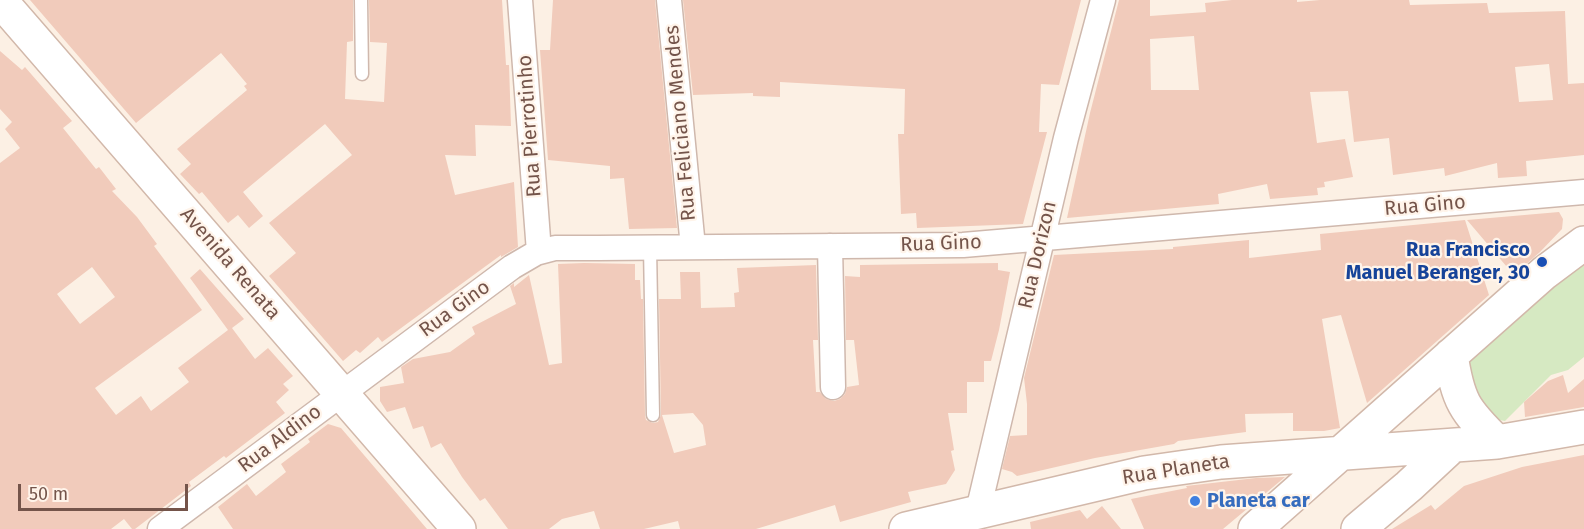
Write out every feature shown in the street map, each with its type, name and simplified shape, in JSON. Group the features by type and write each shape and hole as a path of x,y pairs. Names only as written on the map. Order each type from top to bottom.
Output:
{"main road":[{"name":"Avenida Renata","path":"0,0 459,529"},
{"path":"1255,529 1545,273 1584,243"},
{"path":"1451,355 1456,387 1466,409 1497,442"},
{"name":"Rua Planeta","path":"906,529 1144,473 1221,462 1497,442 1584,427"},
{"path":"1358,529 1452,446"},
{"path":"1290,458 1302,463 1307,470 1303,487"}],"street":[{"name":"Rua Pierrotinho","path":"520,0 539,252"},
{"name":"Rua Feliciano Mendes","path":"669,0 693,246"},
{"name":"Rua Dorizon","path":"978,511 1042,239 1103,0"},
{"name":"Rua Gino","path":"342,393 512,267 539,252 555,248 963,245 1584,192"},
{"path":"830,246 833,387"},
{"name":"Rua Aldino","path":"160,529 342,393"}],"lane":[{"path":"361,0 362,75"},
{"path":"650,247 653,415"}],"green space":[{"path":"1584,257 1584,357 1568,370 1551,375 1505,421 1488,418 1462,378 1472,355"}],"building":[{"path":"30,0 353,0 353,41 347,42 345,99 384,102 387,43 370,42 369,0 502,0 506,65 509,65 511,126 475,125 476,156 445,155 455,195 514,182 518,247 501,257 501,255 382,342 378,337 360,353 356,350 343,361 269,276 296,253 269,223 352,155 325,124 243,192 263,216 249,228 238,215 228,223 202,192 199,194 180,174 191,164 177,149 247,90 244,86 247,84 221,53 136,123"},
{"path":"553,0 655,0 677,228 629,229 624,178 610,179 610,166 548,160 540,50 550,50"},
{"path":"683,0 1081,0 1059,85 1041,84 1039,132 1047,132 1023,224 917,228 916,213 901,214 898,134 904,134 905,89 780,82 780,97 753,96 753,93 693,95"},
{"path":"1119,0 1150,0 1150,16 1206,12 1205,3 1232,0 1297,0 1297,2 1409,0 1410,5 1487,3 1489,13 1565,11 1568,84 1584,83 1584,155 1526,161 1527,176 1498,178 1497,163 1445,176 1444,168 1393,175 1389,138 1354,142 1348,91 1310,92 1317,143 1345,139 1353,177 1324,182 1325,187 1317,188 1318,195 1270,199 1267,184 1218,194 1219,204 1067,218 1090,113","holes":["1194,36 1199,90 1151,90 1150,39","1549,64 1553,100 1519,102 1515,67"]},
{"path":"0,51 22,70 25,67 72,121 63,128 96,169 99,167 116,189 112,191 137,217 157,244 154,246 202,310 95,388 116,415 141,396 151,411 189,382 178,368 228,330 190,278 200,269 244,319 232,328 255,359 268,348 293,376 283,384 289,390 276,402 285,413 226,458 224,456 189,482 191,486 135,529 132,529 124,519 111,529 0,529 0,163 20,148 5,129 12,122 0,109","holes":["92,267 115,297 80,324 57,294"]},
{"path":"1559,212 1563,219 1562,229 1516,273 1509,265 1507,267 1467,220"},
{"path":"1465,220 1489,295 1367,403 1341,315 1322,319 1340,428 1324,431 1293,431 1293,413 1245,414 1246,432 1178,441 1174,444 1095,458 1017,476 1002,469 1010,436 1027,435 1024,378 1054,255 1173,249 1173,247 1249,240 1249,258 1321,250 1320,234"},
{"path":"584,263 635,264 635,280 640,280 641,299 643,299 645,415 646,420 653,423 658,422 661,415 659,299 681,299 680,272 700,272 701,308 735,307 734,293 739,292 737,268 816,265 818,340 813,340 816,392 834,401 845,394 847,387 859,385 854,340 846,340 845,276 860,277 860,265 998,263 998,270 1010,272 991,361 984,361 984,382 967,382 967,413 948,413 955,470 946,484 908,492 911,502 840,522 835,505 756,529 680,529 678,521 644,529 600,529 594,511 562,519 549,529 508,529 485,498 480,501 441,443 431,448 423,426 413,429 405,407 387,412 380,401 380,387 404,383 401,367 413,359 450,352 475,334 472,327 516,304 510,286 514,283 514,287 529,275 549,365 562,363 558,264","holes":["693,413 703,425 706,445 674,453 662,415"]},
{"path":"1563,375 1568,393 1584,379 1584,407 1525,417 1524,402 1548,381"},
{"path":"328,424 341,428 427,529 233,529 218,507 247,484 256,496 286,472 281,464 310,442 308,439"},
{"path":"1584,455 1584,529 1392,529 1431,505 1435,510 1464,486 1522,467"},
{"path":"1285,477 1223,529 1144,529 1131,499 1187,488 1186,486"},
{"path":"1102,506 1121,529 1031,529 1030,522 1080,510 1087,519"}],"place":[{"name":"Rua Francisco Manuel Beranger, 30","path":"1542,262"},
{"name":"Planeta car","path":"1195,501"}]}
